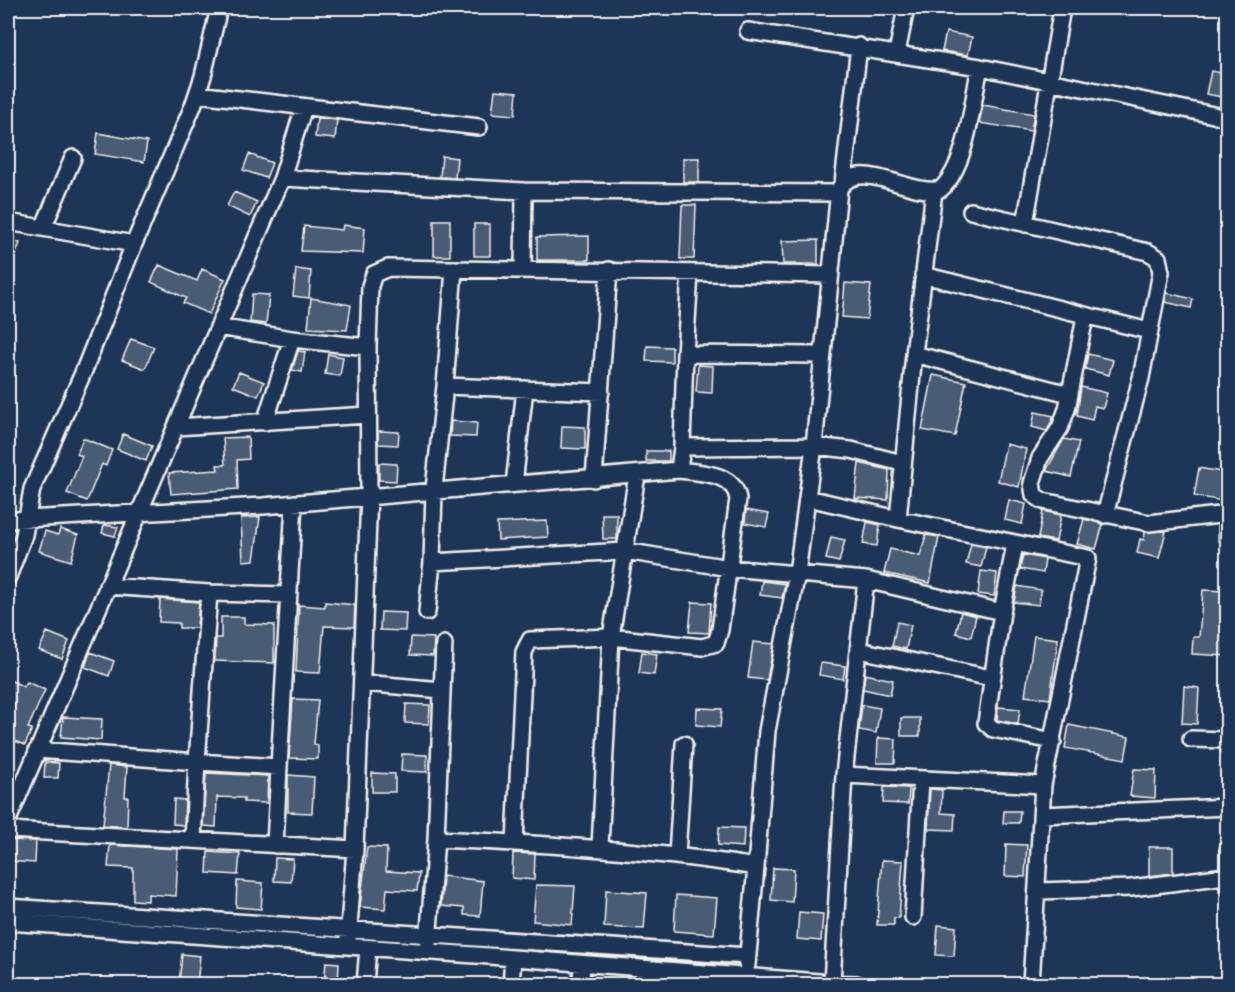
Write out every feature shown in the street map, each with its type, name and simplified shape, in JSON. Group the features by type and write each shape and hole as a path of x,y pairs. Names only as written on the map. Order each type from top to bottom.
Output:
{"street":[{"path":"8,577 20,548 32,489 83,373 197,94 219,8"},
{"path":"897,53 906,8"},
{"path":"1025,224 1047,83 1062,8"},
{"path":"748,31 859,46 980,67 1047,83 1227,118"},
{"path":"746,976 767,731 797,573 808,498 830,275 859,46"},
{"path":"282,178 524,191 841,188 852,177 867,176 934,191 945,185 959,161 980,67"},
{"path":"197,94 479,127"},
{"path":"8,820 282,178 304,106"},
{"path":"44,228 73,158"},
{"path":"523,270 524,191"},
{"path":"898,519 914,354 934,191"},
{"path":"971,211 1154,254 1161,273 1141,378 1105,515"},
{"path":"8,222 134,244"},
{"path":"347,948 355,849 363,683 369,495 368,347 370,286 374,274 388,268 830,275"},
{"path":"427,612 432,562 434,489 454,269"},
{"path":"594,479 609,270"},
{"path":"679,470 690,273"},
{"path":"923,274 1149,332"},
{"path":"1085,316 1064,420 1040,458 1032,491 1037,498 1105,515 1160,523 1227,514"},
{"path":"219,327 292,339 368,347"},
{"path":"265,422 292,339"},
{"path":"686,354 822,355"},
{"path":"914,354 1069,394"},
{"path":"445,386 601,392"},
{"path":"514,484 525,389"},
{"path":"176,428 368,415"},
{"path":"682,447 814,446 851,450 903,463"},
{"path":"8,520 294,503 434,489 594,479 679,470 718,476 735,487 738,498 720,630 718,639 712,645 702,647 611,637 530,640 525,652 514,843"},
{"path":"600,847 611,637 637,475"},
{"path":"808,498 1088,558 1043,785 1039,891 1031,984"},
{"path":"275,845 294,503"},
{"path":"1015,544 985,717 987,725 993,729 1053,741"},
{"path":"432,562 625,551 729,568 866,580 1002,612"},
{"path":"832,983 844,775 866,580"},
{"path":"107,586 208,593 288,595"},
{"path":"193,840 208,593"},
{"path":"428,952 436,839 444,644"},
{"path":"859,650 991,678"},
{"path":"363,683 442,690"},
{"path":"1191,739 1227,740"},
{"path":"677,855 684,744"},
{"path":"37,750 279,767"},
{"path":"844,775 1043,785"},
{"path":"914,917 921,779"},
{"path":"1041,815 1227,807"},
{"path":"8,830 355,849"},
{"path":"436,839 600,847 677,855 756,867"},
{"path":"1039,891 1227,882 1227,850"},
{"path":"8,907 748,956"},
{"path":"8,922 582,964 655,977 675,971 857,984"},
{"path":"365,984 368,948"},
{"path":"675,971 676,951"},
{"path":"511,984 513,959"},
{"path":"581,984 582,964"}],"building":[{"path":"946,32 972,37 968,55 942,51"},
{"path":"1211,71 1227,74 1227,98 1206,94"},
{"path":"495,90 517,92 515,115 492,113"},
{"path":"983,105 1034,114 1031,131 979,123"},
{"path":"317,118 337,120 335,139 315,137"},
{"path":"98,133 147,142 144,162 95,154"},
{"path":"249,154 272,163 266,178 243,170"},
{"path":"442,156 457,158 455,178 440,177"},
{"path":"683,158 699,158 699,182 683,182"},
{"path":"234,192 257,202 250,217 227,206"},
{"path":"682,205 696,205 694,259 680,259"},
{"path":"434,220 450,220 450,256 434,256"},
{"path":"474,224 490,224 490,256 474,256"},
{"path":"343,225 365,228 363,253 301,251 304,226 342,230"},
{"path":"589,236 589,260 537,260 537,237"},
{"path":"8,238 20,243 8,274"},
{"path":"818,240 818,264 783,264 782,241"},
{"path":"159,265 197,281 202,269 225,279 209,314 183,303 186,298 151,282"},
{"path":"296,269 311,271 309,298 293,296"},
{"path":"845,283 871,285 867,319 842,317"},
{"path":"1167,293 1193,299 1191,308 1165,302"},
{"path":"252,294 269,295 266,324 250,322"},
{"path":"311,298 351,305 347,330 308,328"},
{"path":"131,339 154,347 145,369 122,360"},
{"path":"647,346 672,347 672,362 646,361"},
{"path":"298,351 305,352 302,372 292,370"},
{"path":"328,354 343,357 340,376 325,374"},
{"path":"1088,354 1113,360 1109,375 1085,369"},
{"path":"698,365 713,366 712,393 696,392"},
{"path":"239,372 264,382 258,396 233,386"},
{"path":"933,375 966,382 955,436 922,430"},
{"path":"1081,387 1107,393 1103,408 1095,406 1092,420 1077,416"},
{"path":"1035,412 1054,416 1047,431 1032,427"},
{"path":"451,421 477,423 476,437 450,436"},
{"path":"562,426 585,427 585,449 561,448"},
{"path":"378,431 399,432 398,445 378,444"},
{"path":"123,434 152,446 146,461 117,449"},
{"path":"248,437 249,459 237,460 238,489 171,494 169,473 218,470 217,465 225,465 223,438"},
{"path":"83,438 112,450 106,466 102,464 87,501 67,493 82,456 77,454"},
{"path":"1064,439 1079,442 1071,477 1046,471"},
{"path":"1006,444 1026,449 1019,487 998,481"},
{"path":"646,451 669,451 669,461 646,461"},
{"path":"379,463 397,464 396,481 379,480"},
{"path":"859,463 889,470 888,500 855,498"},
{"path":"1199,468 1227,473 1223,501 1194,496"},
{"path":"1009,500 1026,504 1022,524 1005,520"},
{"path":"746,510 769,514 766,527 745,523"},
{"path":"1043,511 1061,515 1056,541 1038,538"},
{"path":"602,514 617,514 617,539 603,539"},
{"path":"260,517 254,560 243,561 241,518"},
{"path":"1084,519 1103,524 1096,549 1077,544"},
{"path":"547,521 548,537 498,540 497,523"},
{"path":"867,522 880,525 877,546 863,544"},
{"path":"1227,524 1227,541 1218,541 1218,525"},
{"path":"104,525 118,527 115,536 102,533"},
{"path":"60,529 78,535 71,561 39,551 45,531 58,535"},
{"path":"1166,531 1159,558 1137,553 1140,539 1144,540 1145,532"},
{"path":"926,535 939,537 930,583 884,573 890,549 920,556"},
{"path":"831,537 845,540 839,562 826,559"},
{"path":"971,544 986,547 981,567 966,564"},
{"path":"1023,555 1045,559 1043,573 1020,569"},
{"path":"981,571 997,573 994,596 978,594"},
{"path":"762,581 785,584 782,598 760,595"},
{"path":"1017,586 1041,590 1039,605 1014,602"},
{"path":"1203,590 1227,591 1227,656 1192,654 1193,637 1199,637"},
{"path":"160,599 199,602 197,628 179,628 179,623 159,622"},
{"path":"325,602 355,605 354,627 324,626 320,673 296,672 299,605 325,607"},
{"path":"692,602 711,603 709,633 689,632"},
{"path":"381,612 406,613 405,631 380,630"},
{"path":"961,612 976,616 971,637 956,633"},
{"path":"221,617 244,617 244,624 274,625 274,663 215,661 216,638 221,638"},
{"path":"897,622 911,625 906,649 892,646"},
{"path":"47,632 69,641 62,659 39,650"},
{"path":"1034,636 1058,639 1050,699 1025,696"},
{"path":"411,637 434,638 433,656 410,655"},
{"path":"753,642 774,644 767,680 748,678"},
{"path":"90,652 114,661 109,676 85,667"},
{"path":"642,652 657,654 654,675 639,673"},
{"path":"821,663 845,666 843,679 819,675"},
{"path":"865,674 893,680 890,695 863,689"},
{"path":"8,679 24,687 27,682 45,690 28,728 32,729 25,745 8,738 8,721 15,704 8,700"},
{"path":"1184,686 1199,688 1197,724 1182,723"},
{"path":"293,699 318,700 314,744 318,745 318,759 289,758"},
{"path":"406,704 430,705 429,724 405,723"},
{"path":"862,705 880,708 876,733 859,730"},
{"path":"998,707 1020,709 1018,724 997,720"},
{"path":"697,708 722,709 720,727 696,725"},
{"path":"63,717 102,719 101,740 61,737"},
{"path":"901,718 920,718 920,736 901,736"},
{"path":"1069,725 1129,737 1125,759 1065,748"},
{"path":"878,738 896,739 895,763 877,763"},
{"path":"402,754 427,755 427,772 401,771"},
{"path":"45,762 59,763 58,778 44,778"},
{"path":"109,765 127,767 125,797 128,797 127,827 103,825"},
{"path":"1134,769 1156,770 1155,798 1130,796"},
{"path":"206,773 268,776 267,803 244,802 244,798 217,797 216,827 203,826"},
{"path":"372,773 395,774 395,792 372,792"},
{"path":"288,775 314,777 312,813 288,812"},
{"path":"884,787 909,788 908,804 883,803"},
{"path":"930,789 942,790 941,813 955,814 954,830 928,829"},
{"path":"174,799 185,800 184,825 173,824"},
{"path":"1004,811 1020,811 1019,823 1003,823"},
{"path":"719,827 744,828 743,847 718,845"},
{"path":"8,840 36,841 35,863 8,861"},
{"path":"1006,844 1027,845 1025,877 1005,876"},
{"path":"110,845 178,849 176,896 148,894 148,901 133,900 133,868 108,867"},
{"path":"367,847 387,848 386,871 419,873 417,891 387,889 385,909 360,907"},
{"path":"1149,847 1173,847 1173,873 1149,876"},
{"path":"208,852 240,854 238,875 207,873"},
{"path":"513,853 535,854 534,880 512,878"},
{"path":"275,858 293,859 291,882 274,881"},
{"path":"882,860 903,861 899,918 894,918 894,925 877,925"},
{"path":"773,868 794,869 792,902 771,900"},
{"path":"443,876 483,881 480,916 464,915 464,908 441,906"},
{"path":"237,881 263,883 261,909 236,907"},
{"path":"536,885 575,886 572,925 533,921"},
{"path":"606,890 647,893 644,929 604,927"},
{"path":"676,895 717,898 714,934 674,931"},
{"path":"799,912 823,914 821,941 797,939"},
{"path":"938,925 956,927 954,956 936,955"},
{"path":"182,954 200,956 197,984 179,984"},
{"path":"326,962 339,963 338,984 324,984"}]}
